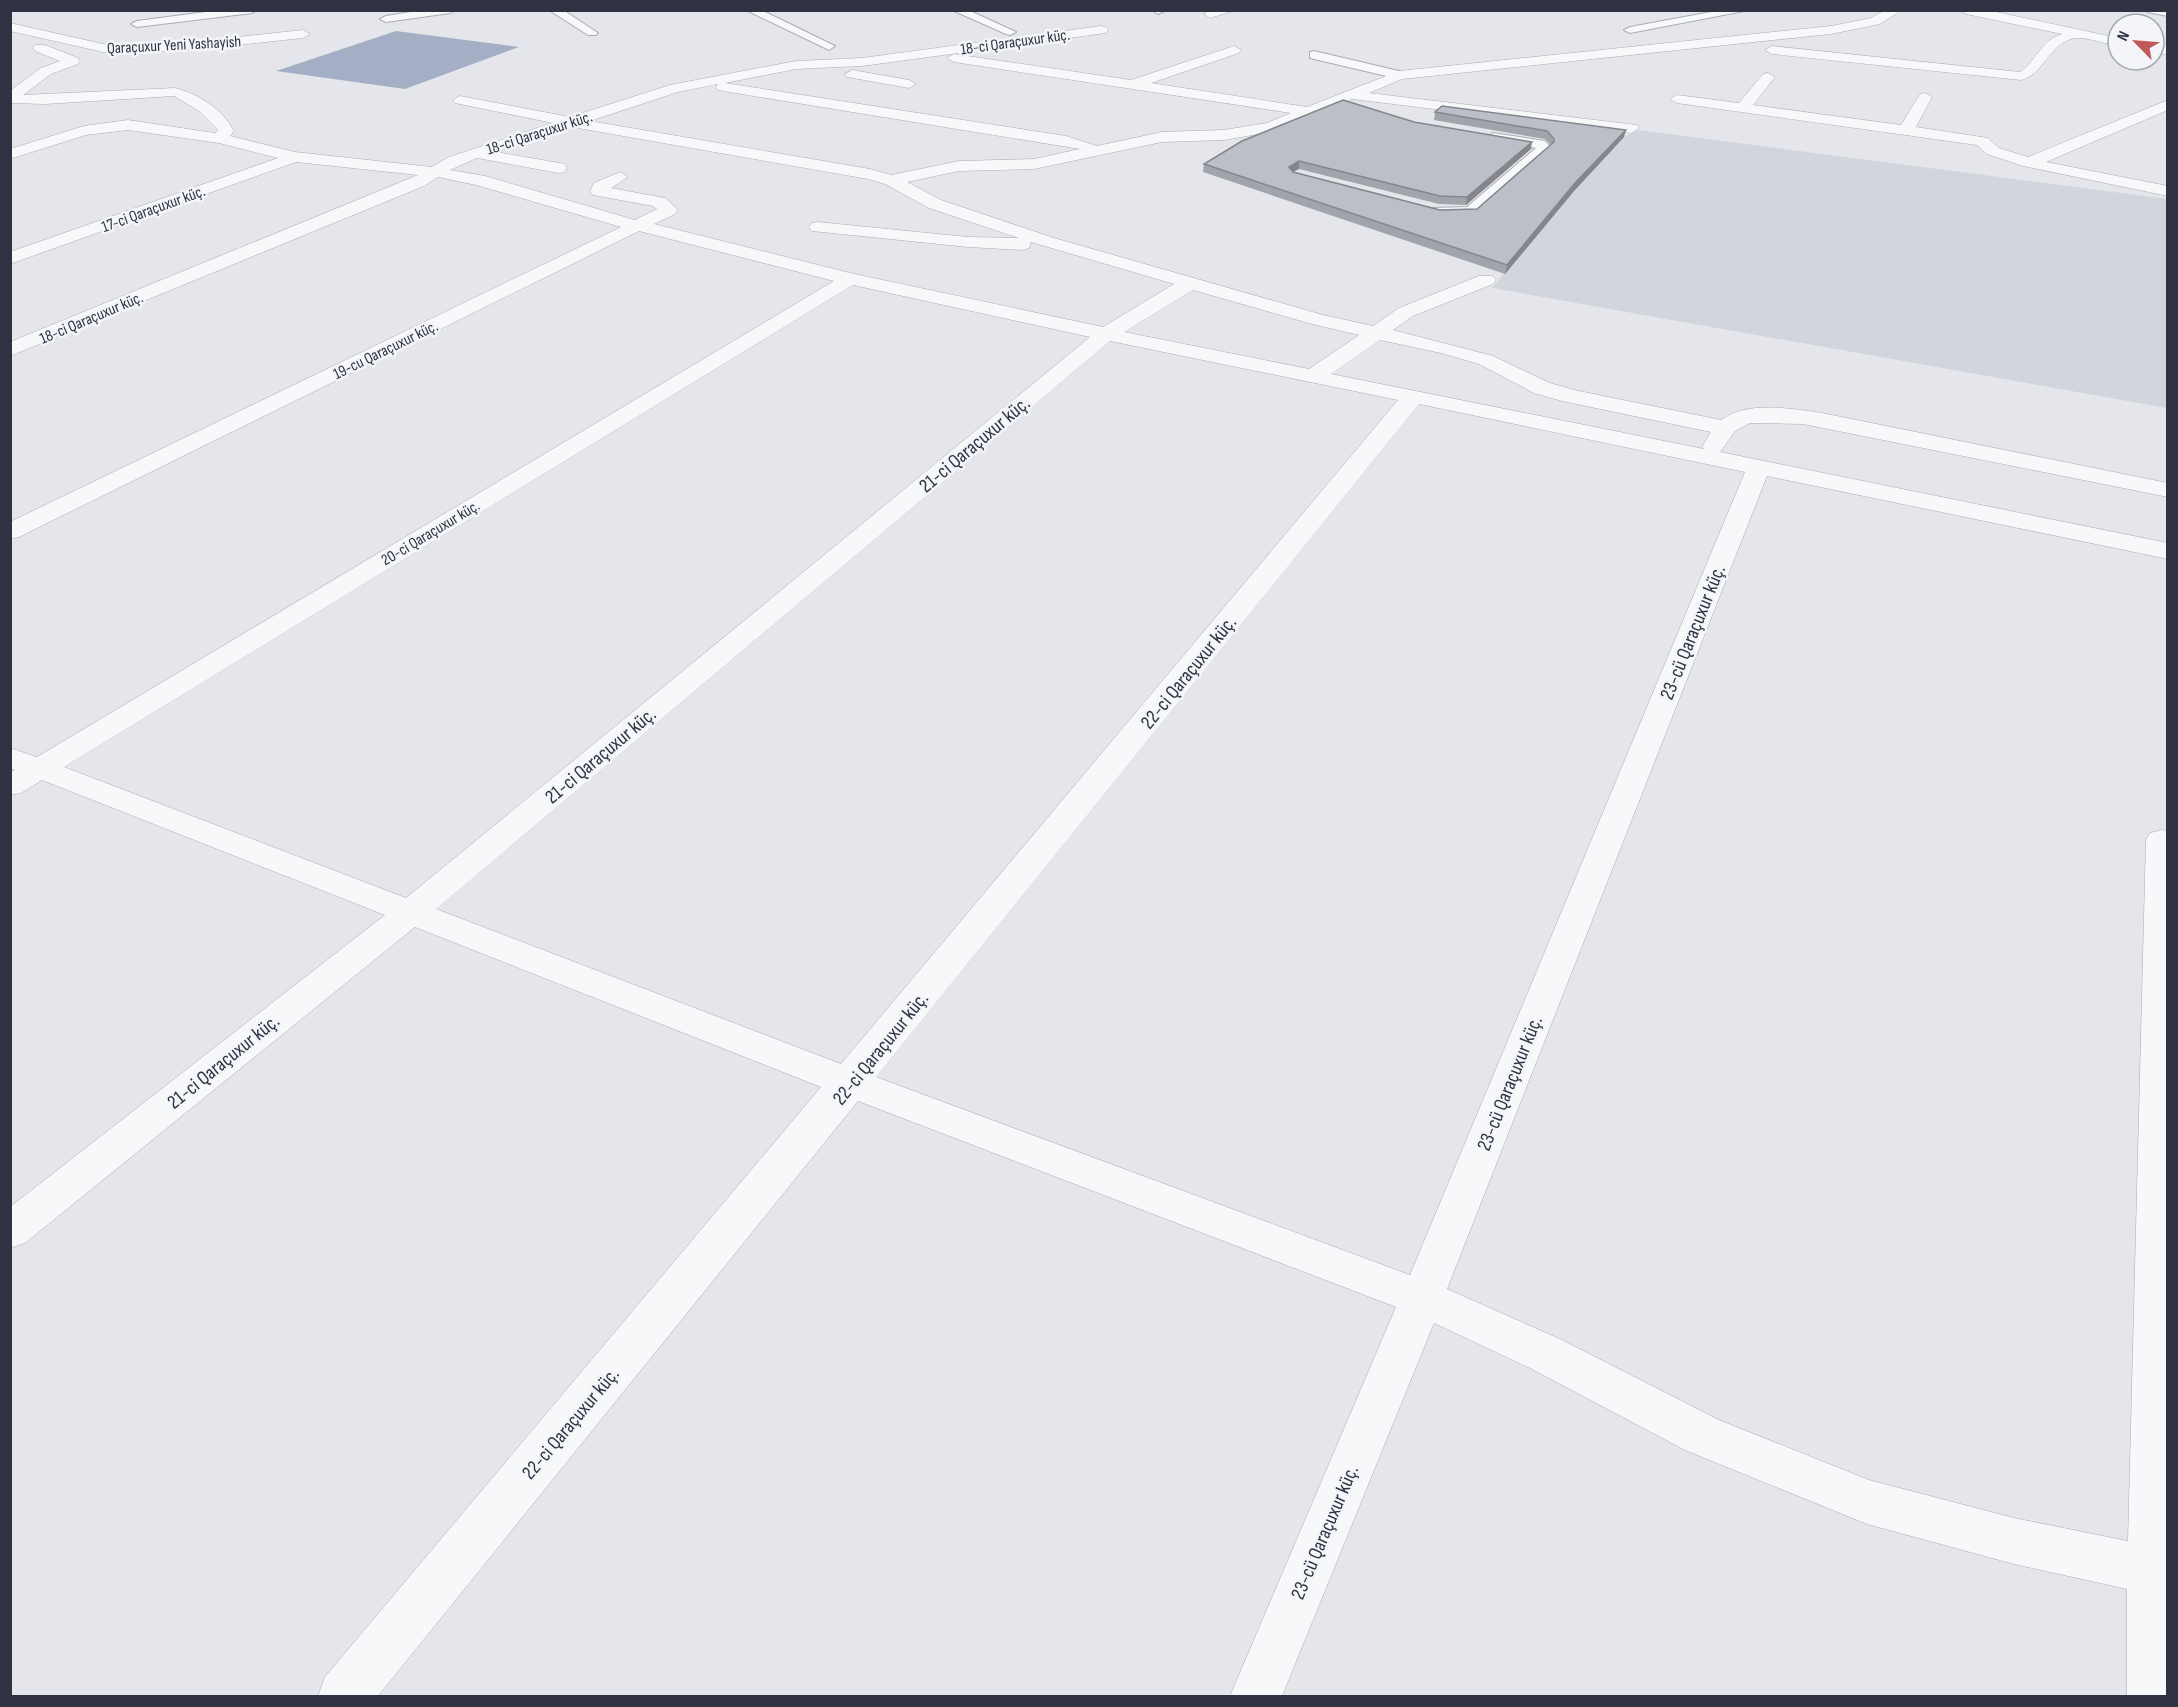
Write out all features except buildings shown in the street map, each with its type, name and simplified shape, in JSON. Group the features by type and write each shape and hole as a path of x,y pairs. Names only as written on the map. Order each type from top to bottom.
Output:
{"street":[{"path":"1210,14 1230,10"},
{"path":"891,180 959,166 1034,164 1170,136 1238,134 1271,127 1399,75 1741,40 1853,26 1875,21 1896,10"},
{"path":"1966,10 2106,40"},
{"name":"Qaraçuxur Yeni Yashayish","path":"10,27 112,50 208,44 303,34"},
{"name":"18-ci Qaraçuxur küç.","path":"10,350 343,211 392,193 476,153 636,99 701,82 796,65 832,64 934,53 1101,30"},
{"path":"1741,40 1791,52 2021,76 2027,74 2049,46 2077,34"},
{"path":"10,39 73,61"},
{"path":"10,99 31,80 46,71 112,50"},
{"path":"1130,86 1234,50"},
{"path":"934,53 985,64 1311,112"},
{"path":"832,64 838,70 849,73 909,84"},
{"path":"1743,108 1768,77"},
{"path":"701,82 1066,141 1098,149"},
{"path":"10,99 75,99 184,93 223,123 226,131 219,138"},
{"path":"1906,130 1925,97"},
{"path":"1346,98 1631,128"},
{"path":"1677,99 1982,141 1993,151 2029,163 2168,190"},
{"path":"460,100 571,122 842,168 891,180 935,204 1048,242 1319,320 1446,348 1486,360 1542,388 1570,396 1670,418 1724,427 1748,417 1771,415 1823,421 2093,473 2168,490"},
{"path":"2029,163 2168,104"},
{"path":"10,154 84,131 115,125 142,125 219,138 295,157 435,172 479,180 639,226 850,279 1312,377 2168,551"},
{"path":"476,153 559,168"},
{"name":"17-ci Qaraçuxur küç.","path":"10,259 295,157"},
{"path":"2128,184 2158,171"},
{"name":"19-cu Qaraçuxur küç.","path":"10,532 669,210 659,202 599,191 600,187 620,177"},
{"path":"818,227 1001,245 1048,242"},
{"name":"20-ci Qaraçuxur küç.","path":"20,770 850,279"},
{"path":"1312,377 1406,312 1486,280"},
{"name":"21-ci Qaraçuxur küç.","path":"10,1231 410,913 1106,334 1192,282"},
{"name":"22-ci Qaraçuxur küç.","path":"344,1696 851,1083 1413,397"},
{"path":"1709,457 1724,427"},
{"name":"23-cü Qaraçuxur küç.","path":"1256,1696 1422,1298 1759,467"},
{"path":"20,770 410,913 851,1083 1422,1298 1546,1354 1702,1435 1867,1502 2014,1541 2159,1571"},
{"path":"2154,1696 2159,1571 2162,840"}],"lane":[{"path":"137,24 252,10"},
{"path":"386,19 450,10"},
{"path":"554,10 591,33"},
{"path":"751,10 829,46"},
{"path":"957,10 1010,32"},
{"path":"1630,30 1744,10"},
{"path":"2151,10 2168,13"},
{"path":"1314,55 1399,75"},
{"path":"1346,98 1382,113"},
{"path":"1428,208 1458,213 1471,212 1544,148 1540,144 1476,134"}],"shaded area":[{"path":"1639,130 2167,199 2167,408 1492,288 1577,187 1624,137"}],"water":[{"path":"396,31 519,47 405,89 276,71"}]}
